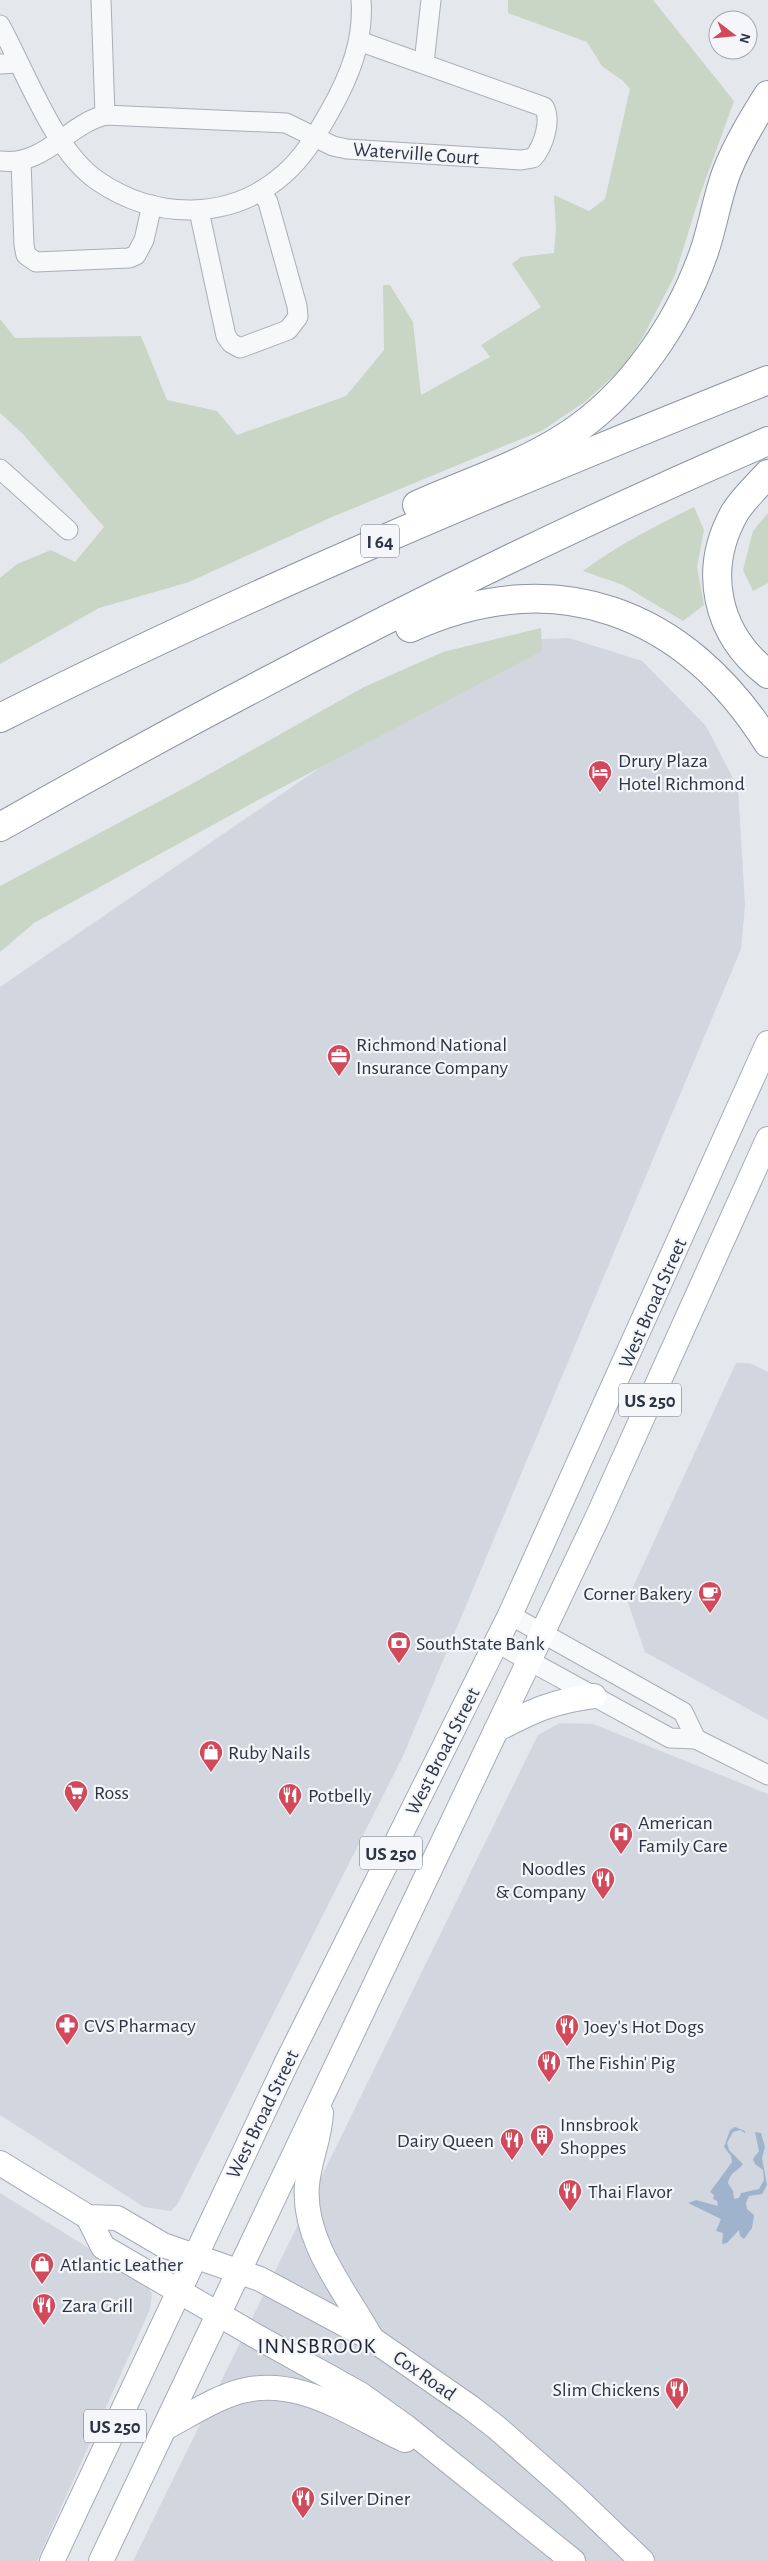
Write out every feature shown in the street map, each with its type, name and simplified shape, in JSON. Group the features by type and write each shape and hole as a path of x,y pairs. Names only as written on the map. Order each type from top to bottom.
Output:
{"highway":[{"path":"337,559 410,508 516,462 559,441 608,402 647,357 678,309 704,251 744,120 768,74"},
{"path":"727,172 768,95"},
{"name":"I 64","path":"0,718 205,619 337,559 768,380"},
{"path":"0,827 223,704 377,624 580,526 768,441"},
{"path":"768,474 746,498 728,526 721,545 717,585 725,620 735,640 749,658 768,674"},
{"path":"223,704 352,655 445,613 502,600 559,600 606,609 638,621 670,638 701,661 727,686 752,718 768,743"}],"main road":[{"name":"West Broad Street","path":"52,2561 286,2064 510,1615 768,1044"},
{"name":"West Broad Street","path":"102,2561 598,1516 768,1139"},
{"path":"496,1730 540,1707 571,1699 594,1696"},
{"path":"322,2096 320,2133 307,2186 312,2228 333,2275 372,2339"},
{"path":"0,2163 88,2218 103,2247 360,2394 446,2459 573,2561"},
{"name":"Cox Road","path":"88,2218 117,2218 163,2245 239,2270 267,2282 372,2339 470,2406 572,2493 642,2561"},
{"path":"165,2428 230,2394 260,2387 288,2388 335,2405 446,2459"}],"street":[{"path":"0,25 9,64 62,141 80,164 98,181 152,205 175,210 199,211 236,203 261,190 284,174 315,137 345,83 359,41 362,20 361,0"},
{"path":"424,63 431,0"},
{"path":"102,9 105,115"},
{"name":"Waterville Court","path":"20,161 62,141 81,125 105,115 286,123 315,137 347,149 521,160 533,158 538,152 547,124 548,114 544,107 359,41"},
{"path":"0,161 20,161 24,245 26,255 36,262 129,258 136,255 144,240 152,205"},
{"path":"199,211 226,336 231,343 240,348 288,330 298,317 298,306 268,202 261,190"},
{"path":"0,469 68,530"},
{"path":"510,1615 683,1712 696,1739"},
{"path":"496,1643 670,1738 696,1739 768,1775"}],"shaded area":[{"path":"569,638 642,661 706,726 738,788 745,905 741,949 403,1756 178,2203 171,2211 144,2207 0,2115 0,987 505,641"},
{"path":"736,1363 750,1363 768,1372 768,1720 645,1652 627,1600"},
{"name":"Innsbrook Shoppes","path":"560,1723 593,1724 768,1794 768,2561 133,2561 538,1735"},
{"path":"0,2193 145,2283 152,2294 150,2309 37,2561 0,2561"}],"green space":[{"path":"508,0 653,0 734,101 700,195 675,275 643,337 626,364 586,401 543,430 332,517 189,582 99,608 0,664 0,578 17,564 51,550 75,562 104,527 23,434 0,413 0,319 15,338 141,336 167,400 217,411 237,435 346,396 384,350 383,285 390,285 413,322 421,395 490,357 481,345 541,307 512,264 521,257 554,253 556,228 554,195 589,211 605,199 630,89 623,81 602,66 587,42 508,13"},
{"path":"694,507 704,530 697,567 704,605 683,621 623,585 583,571 637,536"},
{"path":"768,513 768,583 753,591 743,570 753,531"},
{"path":"541,628 542,651 260,799 34,923 0,952 0,886 190,785 364,687 443,652"}],"water":[{"path":"735,2127 745,2131 745,2133 740,2130 733,2132 727,2143 729,2150 743,2164 729,2179 728,2183 733,2191 734,2199 739,2198 741,2193 759,2189 764,2180 763,2170 755,2164 753,2159 759,2151 755,2132 761,2133 765,2147 762,2158 767,2185 762,2194 749,2196 746,2203 747,2209 754,2215 752,2228 744,2239 740,2236 739,2230 727,2243 722,2244 723,2233 716,2231 721,2219 688,2203 696,2200 718,2206 717,2201 713,2199 714,2195 710,2192 732,2162 731,2156 724,2147 730,2130"}],"place":[{"name":"Drury Plaza Hotel Richmond","path":"600,793"},
{"name":"Richmond National Insurance Company","path":"339,1077"},
{"name":"Corner Bakery","path":"710,1614"},
{"name":"SouthState Bank","path":"399,1664"},
{"name":"Ruby Nails","path":"211,1773"},
{"name":"Ross","path":"76,1813"},
{"name":"Potbelly","path":"290,1816"},
{"name":"American Family Care","path":"621,1855"},
{"name":"Noodles & Company","path":"603,1900"},
{"name":"CVS Pharmacy","path":"67,2046"},
{"name":"Joey's Hot Dogs","path":"567,2047"},
{"name":"The Fishin' Pig","path":"549,2083"},
{"name":"Innsbrook Shoppes","path":"542,2157"},
{"name":"Dairy Queen","path":"512,2161"},
{"name":"Thai Flavor","path":"570,2212"},
{"name":"Atlantic Leather","path":"42,2285"},
{"name":"Zara Grill","path":"44,2326"},
{"name":"Slim Chickens","path":"677,2410"},
{"name":"Silver Diner","path":"303,2519"}],"district":[{"name":"INNSBROOK","path":"317,2345"}]}
